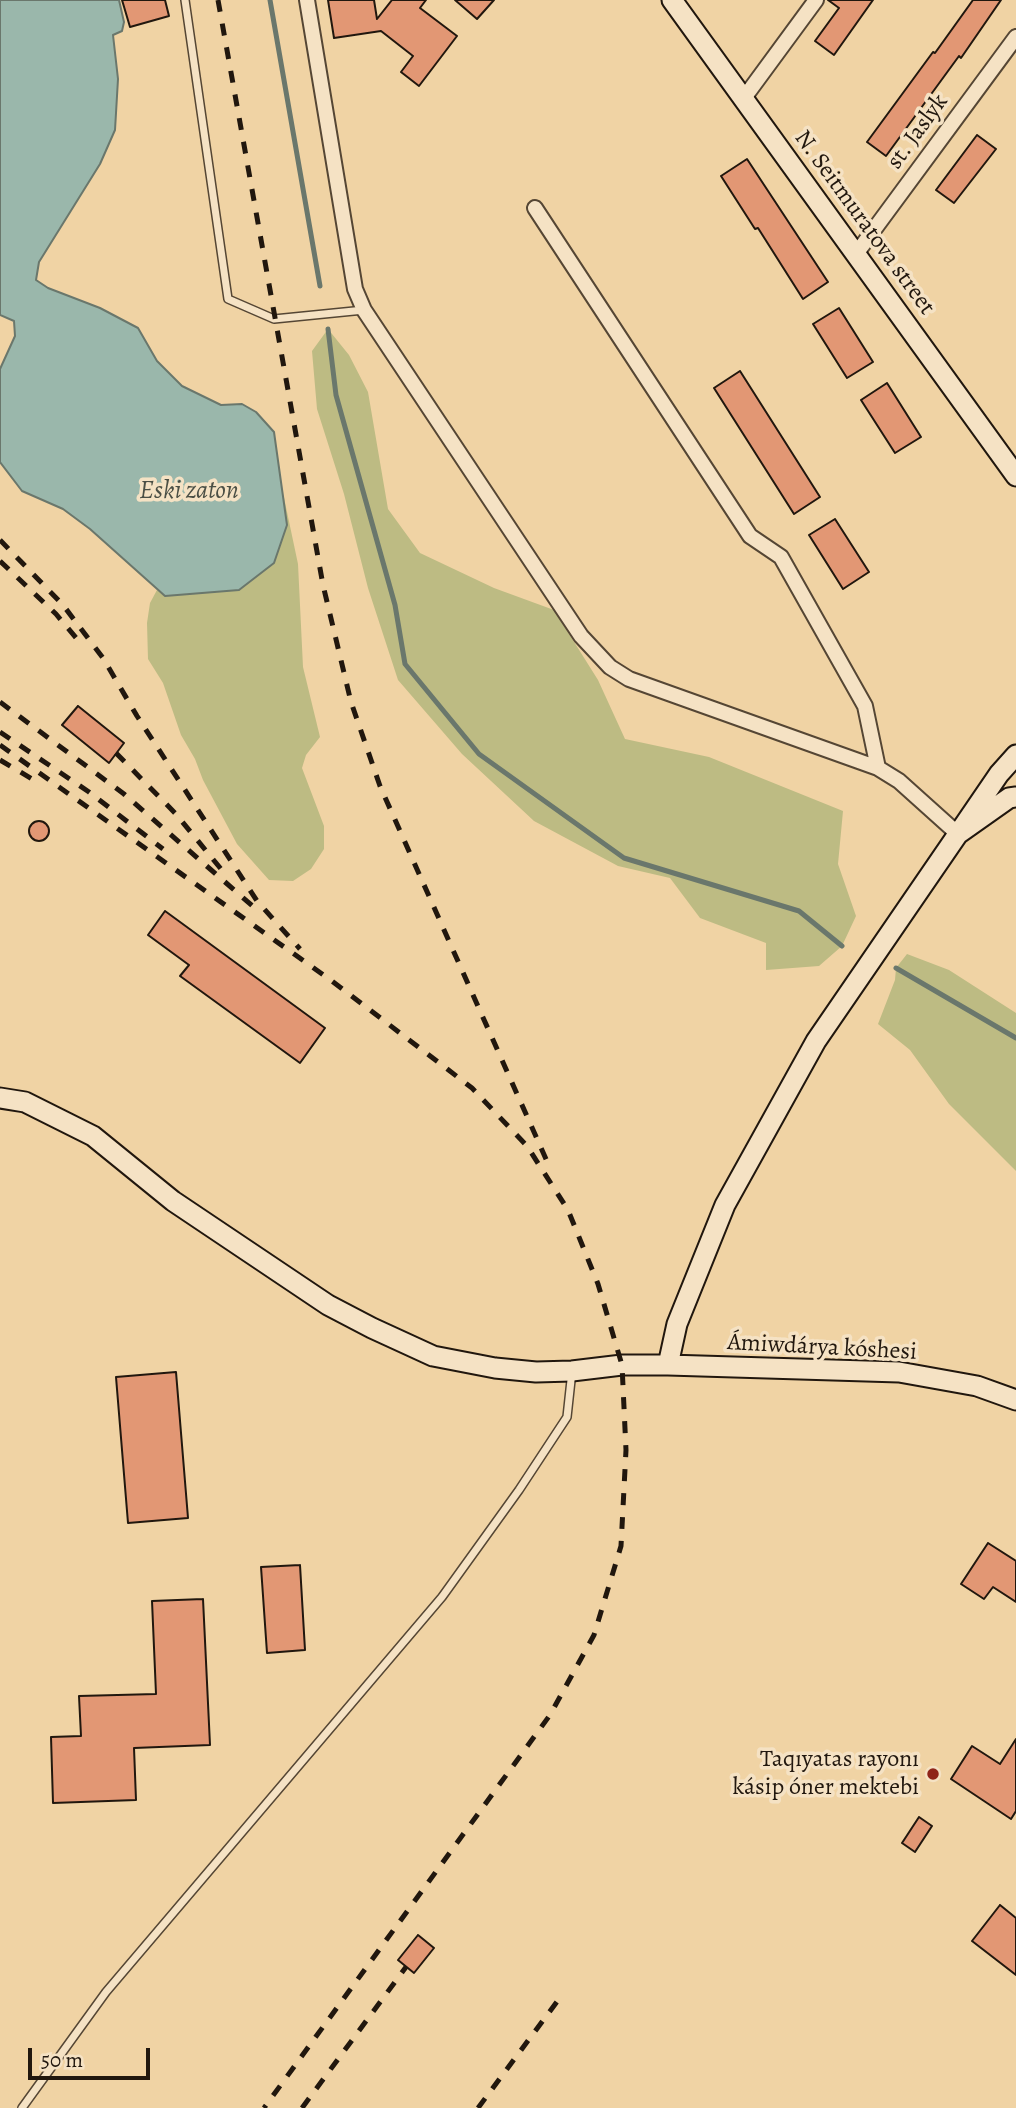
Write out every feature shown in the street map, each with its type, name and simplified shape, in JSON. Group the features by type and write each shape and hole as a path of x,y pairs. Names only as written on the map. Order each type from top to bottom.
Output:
{"street":[{"path":"307,0 355,289 364,310 581,636 610,667 629,679 878,768 899,781 958,834"},
{"name":"N. Seitmuratova street","path":"672,0 1016,475"},
{"path":"744,98 816,0"},
{"name":"st. Jaslyk","path":"856,254 1016,37"},
{"path":"535,208 750,536 781,556 865,706 878,768"},
{"path":"668,1365 677,1324 725,1205 816,1041 999,774 1016,755"},
{"path":"958,834 1009,798 1016,796"},
{"name":"Ámiwdárya kóshesi","path":"0,1098 25,1102 93,1136 173,1201 328,1305 433,1356 536,1372 668,1365 899,1372 977,1386 1016,1400"}],"lane":[{"path":"185,0 228,299 274,319 364,310"},
{"path":"22,2108 106,1992 442,1597 519,1490 567,1417 572,1371"}],"shaded area":[{"path":"328,329 349,355 368,392 388,509 420,553 494,588 554,610 598,680 625,739 709,757 843,811 838,864 856,916 842,946 819,966 766,970 766,943 700,918 670,878 618,866 534,821 462,754 398,680 368,588 344,494 317,409 312,351"},
{"path":"283,493 298,564 303,667 320,737 306,755 302,768 324,826 324,849 311,869 293,881 269,880 237,844 181,735 163,683 148,659 147,623 150,603 157,590 166,596 239,590 274,563 287,525"},
{"path":"907,954 949,970 1016,1013 1016,1171 949,1104 910,1050 878,1024 895,980 896,968"}],"water":[{"name":"Eski zaton","path":"0,0 119,0 124,22 122,31 113,35 118,79 115,130 100,164 39,262 36,280 48,288 100,308 138,328 157,361 182,386 221,405 242,404 256,412 274,432 287,525 274,563 239,590 165,596 90,529 63,509 22,491 0,462 0,369 15,336 14,321 0,315"}],"building":[{"path":"122,0 165,0 169,16 130,27"},
{"path":"328,0 374,0 377,19 392,0 426,0 420,8 457,36 419,86 401,72 413,56 381,31 334,38"},
{"path":"455,0 494,0 477,19"},
{"path":"828,0 873,0 834,55 815,41 839,8"},
{"path":"973,0 1001,0 961,58 959,56 886,156 867,142"},
{"path":"977,135 996,149 954,203 936,190"},
{"path":"747,159 828,282 803,299 721,176"},
{"path":"839,308 873,362 847,378 813,324"},
{"path":"740,371 820,497 794,514 714,388"},
{"path":"887,383 921,437 895,453 861,400"},
{"path":"835,519 869,572 843,589 809,535"},
{"path":"78,706 124,743 109,763 62,725"},
{"path":"35,821 43,821 49,831 43,841 35,841 29,835 29,827"},
{"path":"165,911 325,1028 300,1063 180,976 189,965 148,935"},
{"path":"176,1372 188,1518 128,1523 116,1377"},
{"path":"988,1543 1016,1561 1016,1602 993,1587 984,1599 961,1584"},
{"path":"300,1565 305,1650 267,1653 261,1567"},
{"path":"203,1599 210,1745 134,1748 136,1800 53,1803 51,1737 81,1736 79,1696 156,1694 152,1601"},
{"path":"1016,1739 1016,1811 1011,1819 951,1779 972,1746 1000,1764"},
{"path":"919,1817 932,1826 915,1852 902,1843"},
{"path":"1000,1905 1016,1918 1016,1975 972,1941"},
{"path":"418,1935 434,1948 414,1973 398,1960"}],"waterway":[{"path":"270,0 320,286"},
{"path":"328,329 336,395 395,605 405,664 479,754 624,858 799,911 842,946"},
{"path":"896,968 1016,1038"}],"railway":[{"path":"218,0 323,585 351,702 380,786 550,1168"},
{"path":"0,540 63,605 103,658 137,716 257,901 300,949"},
{"path":"0,561 56,614 77,639"},
{"path":"0,702 124,794 256,909"},
{"path":"0,732 89,792 163,849"},
{"path":"0,745 332,981 472,1088 527,1146 568,1210 598,1284 622,1365 626,1450 621,1546 594,1635 550,1715 264,2108"},
{"path":"116,753 175,813 221,869"},
{"path":"0,760 39,783"},
{"path":"302,2108 406,1967"},
{"path":"478,2108 559,1999"}],"place":[{"name":"Taqıyatas rayonı kásip óner mektebi","path":"933,1774"}]}
